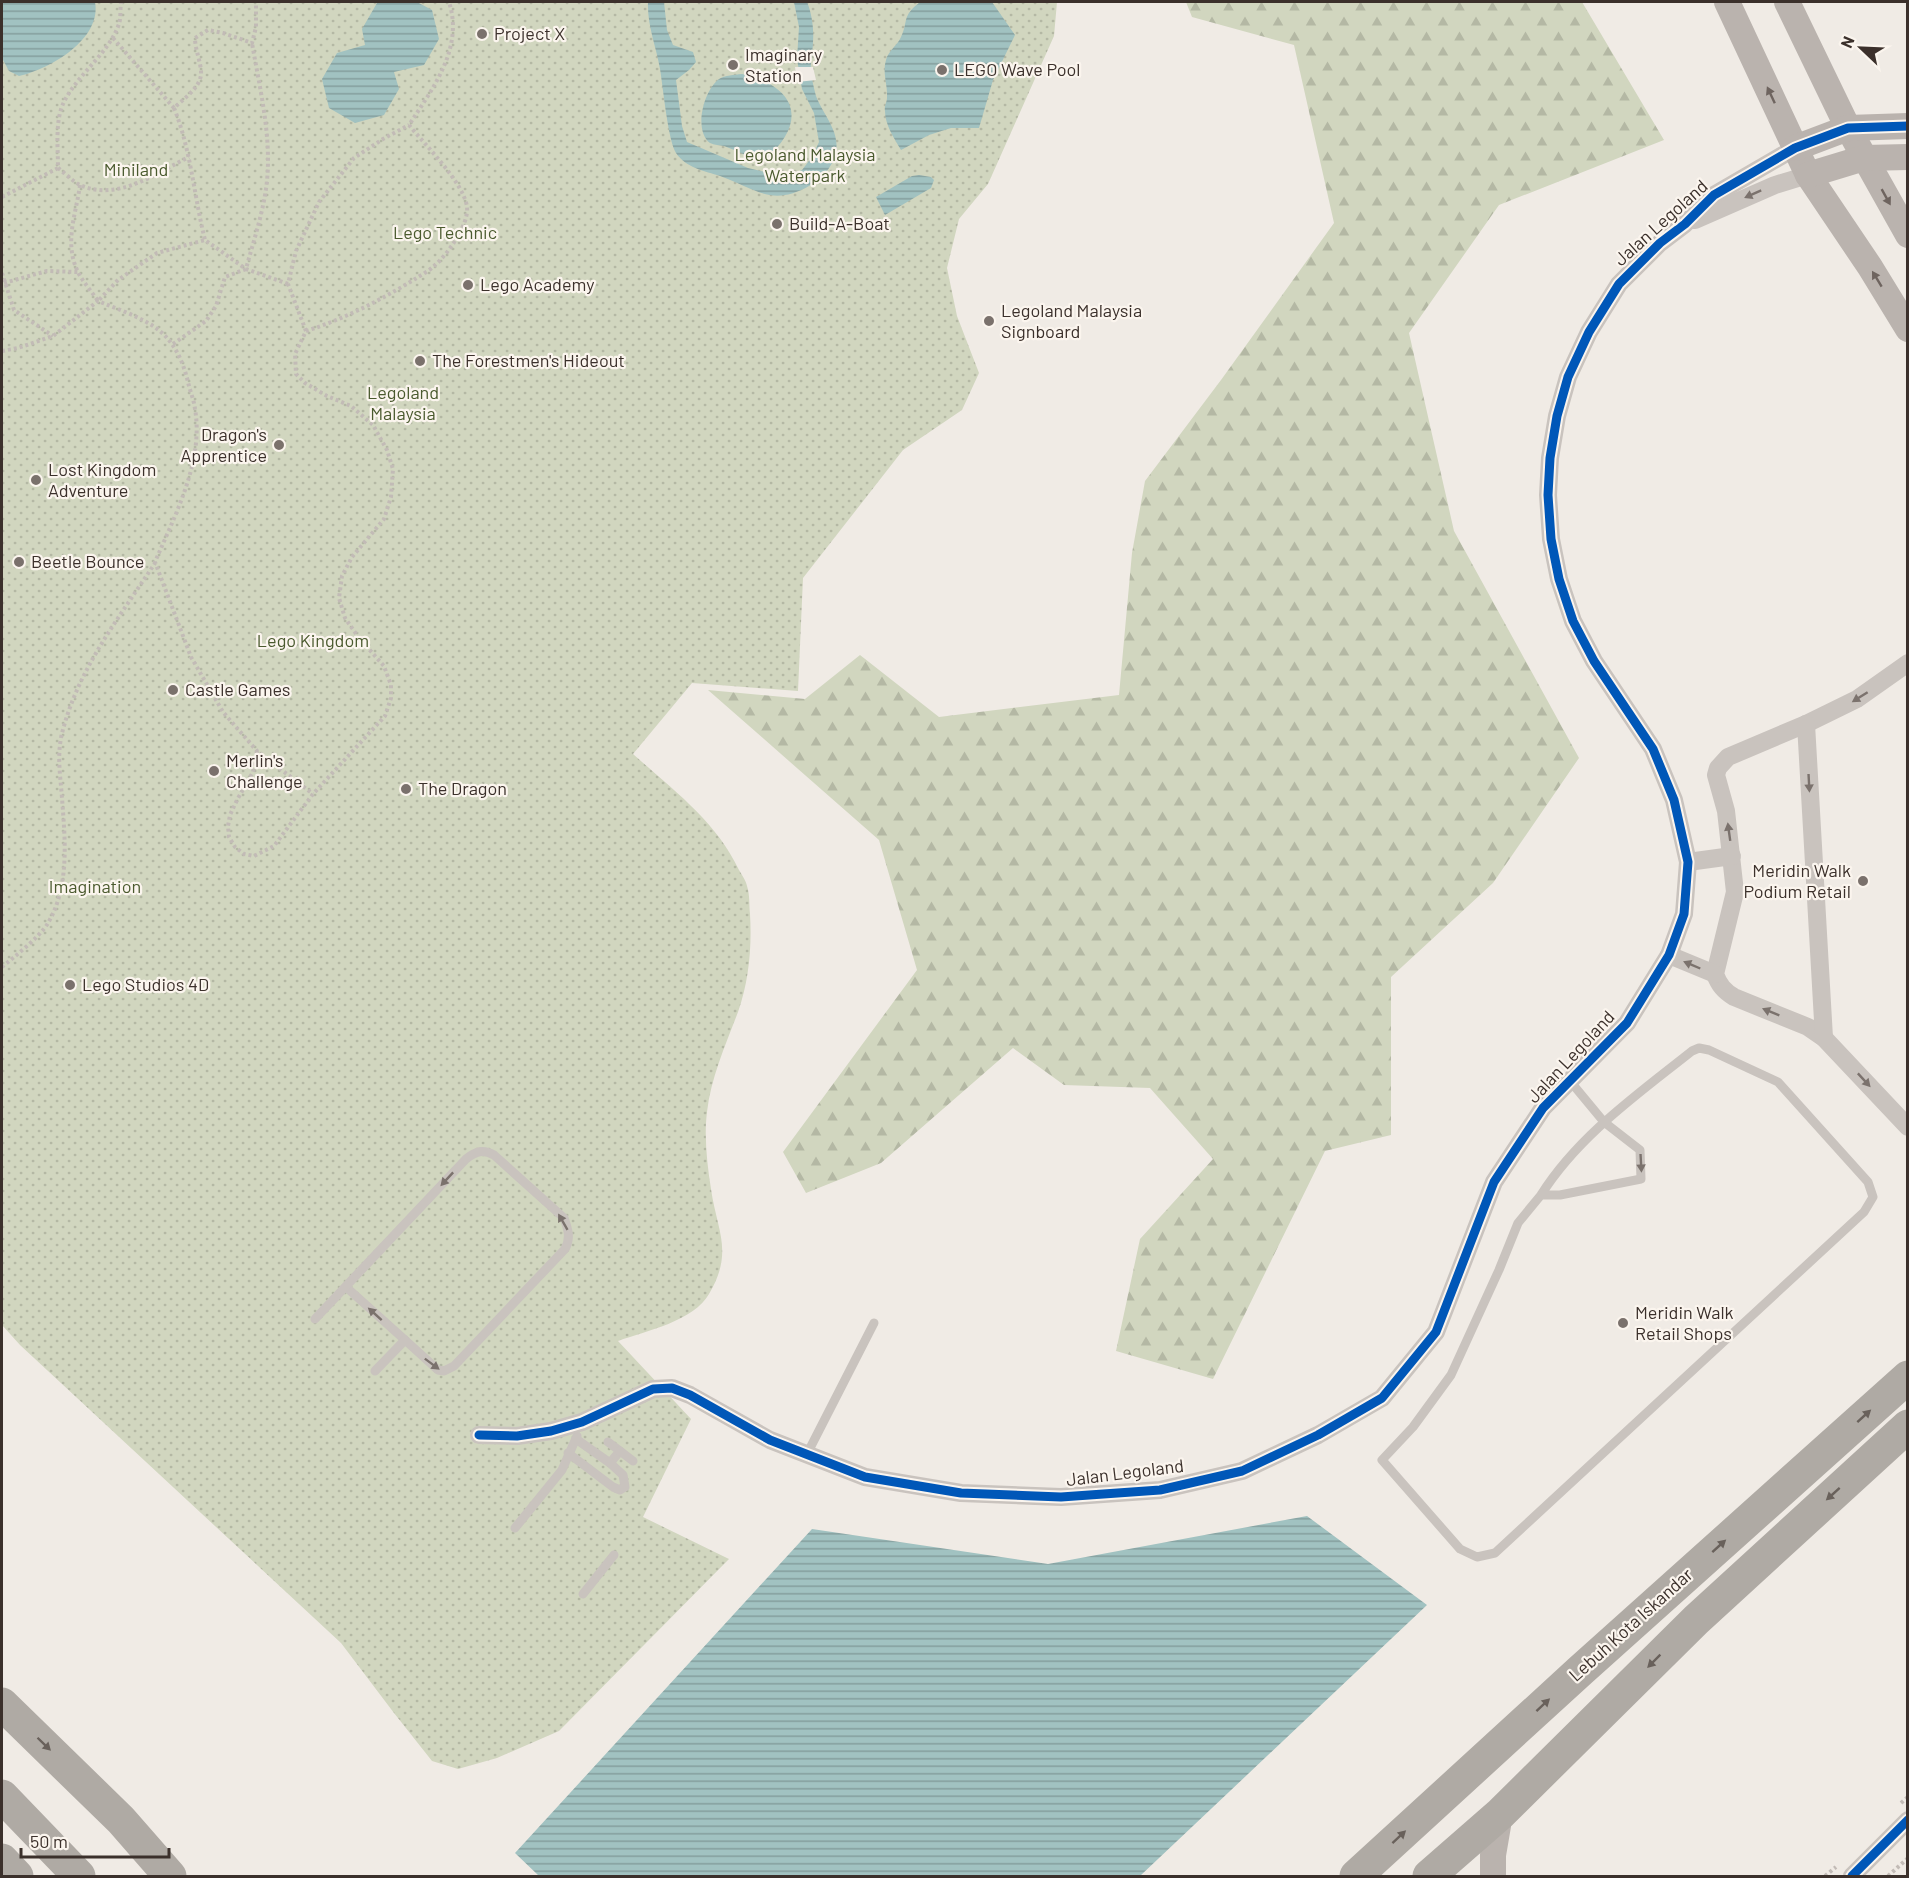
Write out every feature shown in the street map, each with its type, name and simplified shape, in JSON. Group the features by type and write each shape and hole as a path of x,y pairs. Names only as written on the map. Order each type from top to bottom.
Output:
{"highway":[{"name":"Lebuh Kota Iskandar","path":"1356,1876 1580,1671 1908,1377"},
{"path":"1429,1876 1500,1814 1696,1620 1908,1426"},
{"path":"2,1704 121,1820 170,1876"},
{"path":"2,1796 79,1876"},
{"path":"2,1860 17,1876"}],"main road":[{"path":"1727,2 1808,175 1870,267 1908,329"},
{"path":"1787,2 1848,128 1908,236"},
{"path":"1795,147 1848,128 1908,126"},
{"path":"1808,175 1864,158 1908,156"},
{"path":"1493,1876 1493,1855 1500,1814"}],"street":[{"name":"Jalan Legoland","path":"479,1435 517,1436 579,1430 653,1389 672,1388 690,1395 770,1440 865,1477 961,1493 1061,1497 1160,1490 1242,1471 1318,1435 1382,1398 1436,1332 1494,1182 1543,1108 1627,1023 1669,955 1684,914 1688,862 1674,800 1653,749 1594,661 1573,621 1559,579 1551,539 1548,495 1550,458 1557,416 1568,377 1589,332 1619,284 1660,243 1685,224 1714,195 1795,147"},
{"name":"Jalan Legoland","path":"1685,224 1775,185 1808,175"},
{"path":"1908,663 1857,699 1728,758 1718,768 1716,775 1726,811 1735,892 1715,974 1718,983 1734,997 1808,1028 1824,1038 1908,1127"},
{"path":"1806,724 1824,1038"},
{"path":"1688,862 1732,856"},
{"path":"1669,955 1715,974"},
{"path":"1852,1876 1908,1820"}],"lane":[{"path":"1698,1048 1709,1050 1778,1082 1868,1182 1873,1197 1864,1212 1494,1553 1477,1557 1460,1549 1382,1460 1413,1426 1451,1375 1518,1223 1541,1195 1556,1172 1604,1122 1698,1048"},
{"path":"1541,1195 1560,1195 1641,1179 1640,1150 1604,1122 1570,1081"},
{"path":"315,1318 466,1159 479,1151 487,1151 494,1155 564,1218 568,1229 565,1249 454,1366 444,1371 438,1370 346,1287"},
{"path":"807,1454 874,1323"},
{"path":"375,1371 405,1340"},
{"path":"515,1528 562,1470 568,1453 579,1430 623,1475 626,1481 625,1487 620,1490 613,1487 568,1453"},
{"path":"608,1442 633,1461"},
{"path":"610,1463 620,1451"},
{"path":"583,1594 614,1555"}],"path":[{"path":"58,168 62,106 70,91 113,38 120,22 121,2"},
{"path":"246,269 266,188 266,137 252,43 256,27 256,2"},
{"path":"256,751 253,772 230,815 228,826 229,837 235,847 244,854 254,855 274,846 313,794 385,716 391,698 391,685 384,666 345,618 339,598 342,576 347,566 384,519 390,497 393,469 387,450 373,425 351,406 327,396 305,383 296,374 295,354 306,331 288,284 296,251 320,202 354,158 409,125 442,72 452,43 454,15 449,2"},
{"path":"174,108 195,88 201,75 195,38 208,30 252,43"},
{"path":"113,38 174,108 183,130 196,207 205,240 246,269 288,284"},
{"path":"306,331 322,326 395,291 434,267 466,222 467,207 460,187 409,125"},
{"path":"58,168 80,185 107,191 123,189 189,158"},
{"path":"2,197 58,168"},
{"path":"2,967 47,924 57,902 65,861 58,753 64,725 78,686 97,649 155,562 177,509 193,461 196,430 195,409 184,366 173,344 156,328 98,301 78,272 72,255 71,231 80,185"},
{"path":"2,351 53,336 98,301 118,280 157,252 205,240"},
{"path":"173,344 206,321 216,306 225,278 246,269"},
{"path":"4,283 47,272 78,272"},
{"path":"2,273 14,310 53,336"},
{"path":"155,562 191,657 223,712 256,751 313,794"},
{"path":"1888,1876 1908,1857"}],"green space":[{"name":"Legoland Malaysia","path":"2,2 1057,2 1054,36 988,184 959,219 947,268 957,316 979,373 962,410 903,450 803,578 798,691 692,683 633,754 706,821 729,852 745,880 749,893 751,939 747,976 742,1000 715,1073 706,1121 708,1170 722,1242 721,1266 709,1294 692,1311 668,1324 618,1341 691,1419 643,1517 729,1559 559,1731 497,1758 458,1769 432,1761 341,1643 20,1345 2,1325"},
{"path":"1186,2 1582,2 1664,140 1499,205 1409,333 1454,531 1579,758 1493,883 1391,977 1391,1135 1325,1151 1213,1379 1116,1351 1140,1239 1213,1159 1150,1088 1064,1085 1013,1048 881,1163 806,1193 783,1152 917,970 879,840 708,690 805,699 860,655 939,717 1119,695 1132,553 1145,481 1334,223 1294,45 1192,17"}],"water":[{"path":"2,2 95,2 95,16 82,40 71,50 45,67 19,76 9,71 2,58"},
{"path":"417,2 432,10 439,39 424,65 394,72 399,89 384,115 355,123 329,108 322,79 337,53 365,45 362,29 377,3"},
{"path":"648,2 664,2 667,30 673,45 693,52 696,62 676,80 682,126 687,142 748,168 789,175 802,170 812,157 819,142 814,113 802,89 797,59 799,27 794,2 807,2 813,27 811,66 813,82 816,96 836,139 834,160 822,177 796,192 785,195 764,194 696,168 680,158 673,146 666,113"},
{"name":"LEGO Wave Pool","path":"920,2 992,2 1015,35 993,80 979,128 951,128 929,135 901,150 890,131 885,116 887,93 885,65 887,57 901,37 908,15"},
{"path":"742,74 775,87 785,97 790,108 791,120 787,133 764,160 710,143 702,129 702,110 714,84 724,77"},
{"path":"912,176 931,177 934,180 931,188 885,215 876,197"},
{"path":"1307,1516 1427,1605 1140,1876 539,1876 515,1853 812,1529 1048,1564"}],"pier":[{"path":"795,67 813,67 816,80 797,82"}],"cycle path":[{"path":"479,1435 517,1436 551,1431 582,1422 653,1389 672,1388 690,1395 770,1440 865,1477 961,1493 1061,1497 1160,1490 1242,1471 1318,1435 1382,1398 1436,1332 1494,1182 1543,1108 1627,1023 1669,955 1684,914 1688,862 1674,800 1653,749 1594,661 1573,621 1559,579 1551,539 1548,495 1550,458 1557,416 1568,377 1589,332 1619,284 1660,243 1685,224 1714,195 1795,148 1848,128 1908,126"},
{"path":"1852,1876 1908,1820"}],"place":[{"name":"Project X","path":"482,34"},
{"name":"Imaginary Station","path":"733,65"},
{"name":"LEGO Wave Pool","path":"942,70"},
{"name":"Build-A-Boat","path":"777,224"},
{"name":"Lego Academy","path":"468,285"},
{"name":"Legoland Malaysia Signboard","path":"989,321"},
{"name":"The Forestmen's Hideout","path":"420,361"},
{"name":"Dragon's Apprentice","path":"279,445"},
{"name":"Lost Kingdom Adventure","path":"36,480"},
{"name":"Beetle Bounce","path":"19,562"},
{"name":"Castle Games","path":"173,690"},
{"name":"Merlin's Challenge","path":"214,771"},
{"name":"The Dragon","path":"406,789"},
{"name":"Meridin Walk Podium Retail","path":"1863,881"},
{"name":"Lego Studios 4D","path":"70,985"},
{"name":"Meridin Walk Retail Shops","path":"1623,1323"}],"park label":[{"name":"Legoland Malaysia Waterpark","path":"805,165"},
{"name":"Miniland","path":"136,170"},
{"name":"Lego Technic","path":"445,233"},
{"name":"Lego Kingdom","path":"313,641"},
{"name":"Imagination","path":"95,887"}]}
